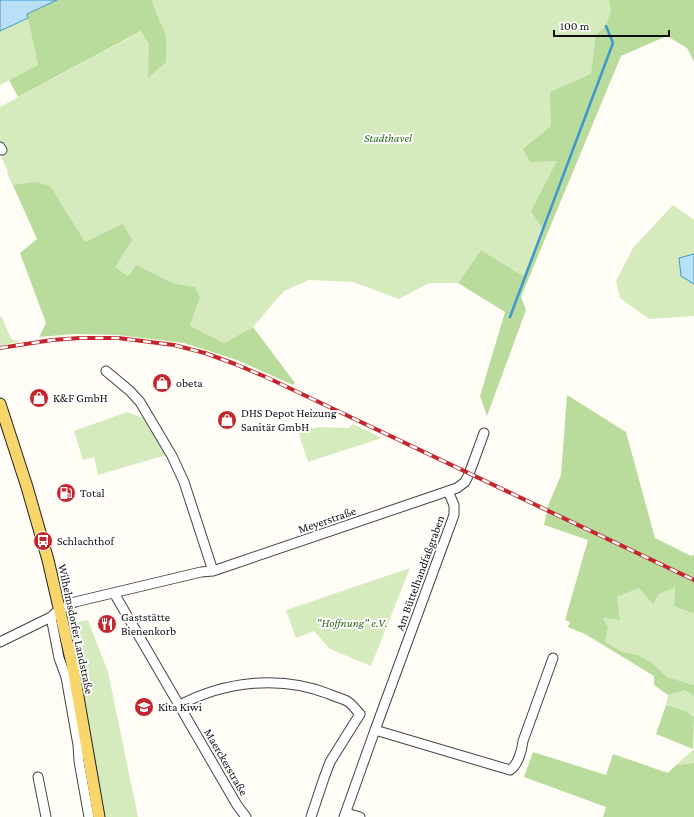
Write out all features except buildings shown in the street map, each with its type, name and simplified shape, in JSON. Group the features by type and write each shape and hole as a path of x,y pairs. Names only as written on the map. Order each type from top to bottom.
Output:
{"main road":[{"name":"Wilhelmsdorfer Landstraße","path":"0,404 44,547 55,614 73,668 82,745 99,817"}],"street":[{"path":"106,371 130,391 140,402 172,456 184,482 213,571"},
{"path":"448,491 457,488 465,482 484,433"},
{"name":"Meyerstraße","path":"0,642 75,602 201,572 213,571 448,491"},
{"name":"Am Büttelhandfaßgraben","path":"360,817 345,815 454,515 454,506 448,491"},
{"name":"Maerckerstraße","path":"114,593 237,805 246,817"},
{"path":"375,730 510,770 514,768 553,658"},
{"path":"180,705 197,696 258,683 295,685 323,692 347,701 360,714 330,762 311,817"},
{"name":"Wilhelmsdorfer Landstraße","path":"82,745 79,761 89,817"},
{"path":"38,777 46,817"}],"green space":[{"path":"57,0 151,0 166,36 166,62 148,78 149,44 141,31 18,97 9,80 38,65 27,14"},
{"name":"Stadthavel","path":"130,0 627,0 543,229 523,276 481,250 458,283 429,283 399,299 353,282 309,280 284,291 253,327 224,343 190,326 200,297 195,287 173,283 137,266 134,267 128,276 28,218 7,173 8,172 0,154 0,107 142,31 144,36"},
{"path":"609,0 694,0 694,62 687,48 667,36 621,56 521,297 526,310 487,416 480,396 505,312 458,283 481,250 523,276 543,229 531,211 557,161 530,162 523,149 551,126 550,92 591,74 596,35 606,26 611,11"},
{"path":"28,18 38,65 0,85 0,31"},
{"path":"36,182 50,186 85,242 123,224 132,240 115,267 128,276 136,265 173,283 195,287 200,297 190,326 224,343 253,327 295,383 293,385 237,360 184,343 118,335 75,334 39,337 46,323 20,253 37,239 13,185"},
{"path":"673,205 694,220 694,254 680,258 681,276 694,284 694,316 649,319 620,298 616,281 633,248"},
{"path":"1,316 12,340 21,341 0,346"},
{"path":"567,395 626,432 655,538 691,556 694,555 694,614 674,606 675,587 659,594 653,604 639,588 617,597 620,620 603,618 608,628 605,641 622,652 638,655 651,662 667,677 694,685 694,696 685,690 668,695 654,685 654,676 585,634 568,627 570,622 565,620 588,540 544,525 548,506 561,475"},
{"path":"127,412 143,418 166,455 98,475 94,457 83,460 74,431"},
{"path":"353,424 382,438 308,462 298,431 320,427 349,428"},
{"name":"\"Hoffnung\" e.V.","path":"410,568 371,666 330,649 314,631 296,638 286,610"},
{"path":"675,586 674,606 694,614 694,685 667,677 651,662 638,655 622,652 605,641 608,628 602,618 620,620 617,597 639,588 659,594"},
{"path":"88,620 108,672 138,817 105,817 82,689 68,624"},
{"path":"685,690 694,696 694,718 686,711 666,705 668,695"},
{"path":"666,705 686,711 694,718 693,749 656,734"},
{"path":"694,749 694,763 676,765"},
{"path":"533,752 606,775 613,754 668,773 676,765 694,763 694,817 603,817 606,807 524,777"}],"water":[{"path":"0,0 57,0 27,14 28,18 0,31"},
{"path":"694,254 694,284 681,276 679,258"}],"waterway":[{"path":"510,317 613,43 606,26"}],"railway":[{"path":"0,348 52,340 118,338 174,345 205,353 266,377 694,580"}],"place":[{"name":"obeta","path":"162,383"},
{"name":"K&F GmbH","path":"39,398"},
{"name":"DHS Depot Heizung Sanitär GmbH","path":"227,420"},
{"name":"Total","path":"66,493"},
{"name":"Schlachthof","path":"43,541"},
{"name":"Gaststätte Bienenkorb","path":"107,624"},
{"name":"Kita Kiwi","path":"144,707"}]}
